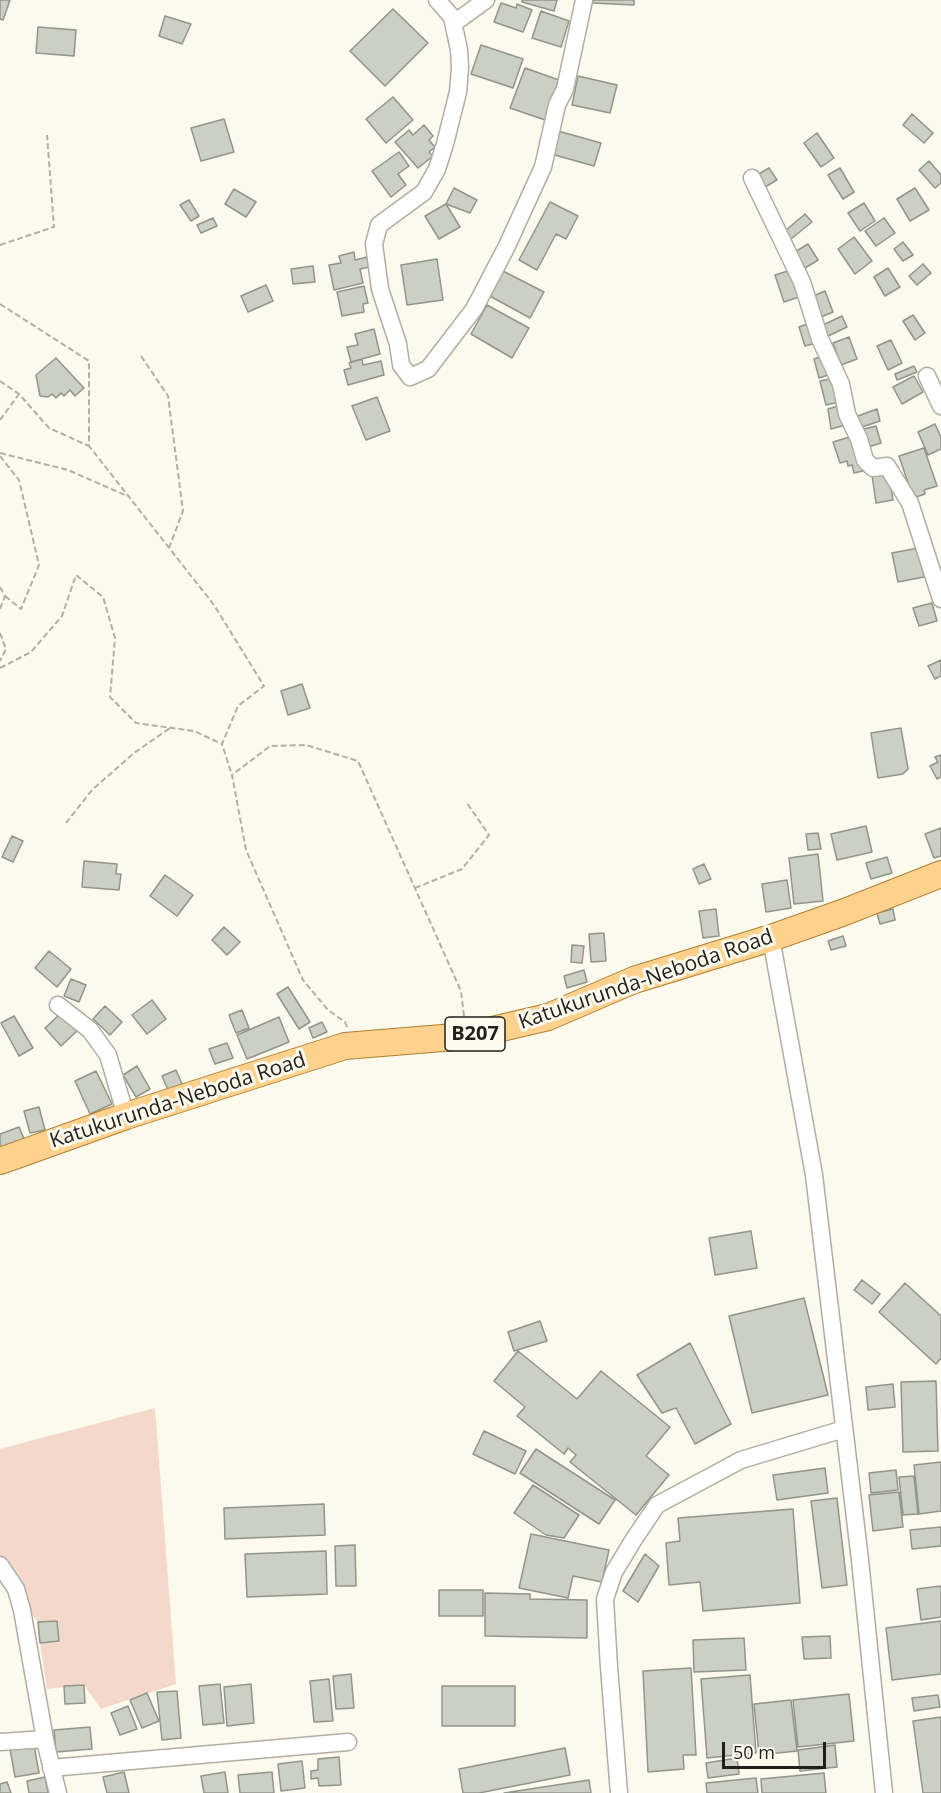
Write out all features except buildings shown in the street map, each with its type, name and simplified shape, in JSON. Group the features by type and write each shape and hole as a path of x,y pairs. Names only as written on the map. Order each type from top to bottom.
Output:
{"main road":[{"name":"Katukurunda-Neboda Road","path":"0,1161 126,1116 345,1046 467,1036 548,1017 634,980 771,938 941,874"}],"street":[{"path":"437,0 452,17 454,23 459,50 458,92 437,169 424,192 380,225 374,244 380,289 398,344 401,365 410,377 428,369 474,309 511,238 543,167 558,105 565,88 584,0"},
{"path":"454,23 486,0"},
{"path":"752,178 801,282 820,339 842,384 847,414 859,439 865,460 873,468 887,466 910,503 941,599"},
{"path":"927,376 941,406"},
{"path":"771,938 814,1175 884,1793"},
{"path":"58,1005 90,1030 108,1055 126,1116"},
{"path":"619,1793 605,1599 614,1572 634,1539 657,1505 741,1460 844,1429"},
{"path":"0,1565 16,1588 22,1610 45,1739 58,1793"},
{"path":"0,1742 45,1739"},
{"path":"51,1768 348,1742"}],"path":[{"path":"0,245 54,227 47,135"},
{"path":"0,304 90,361 89,446"},
{"path":"141,356 168,396 183,511 169,548"},
{"path":"0,381 19,394 49,428 89,446 214,605 264,686 238,706 222,744 232,775 246,850 303,980 328,1010 345,1022 357,1045"},
{"path":"0,420 19,394"},
{"path":"0,454 68,470 128,496"},
{"path":"0,454 20,480 39,565 21,609 5,596 0,587"},
{"path":"0,668 31,652 62,616 76,575 103,597 115,638 110,698 136,723 194,731 222,744"},
{"path":"0,609 5,596"},
{"path":"0,633 6,649 0,661"},
{"path":"66,823 92,790 134,753 170,728"},
{"path":"232,775 270,746 306,745 358,760 461,991 467,1036"},
{"path":"415,888 462,869 489,835 467,803"}],"shaded area":[{"path":"155,1408 176,1684 101,1709 84,1685 47,1689 40,1643 59,1641 57,1621 38,1622 0,1572 0,1449"}]}
